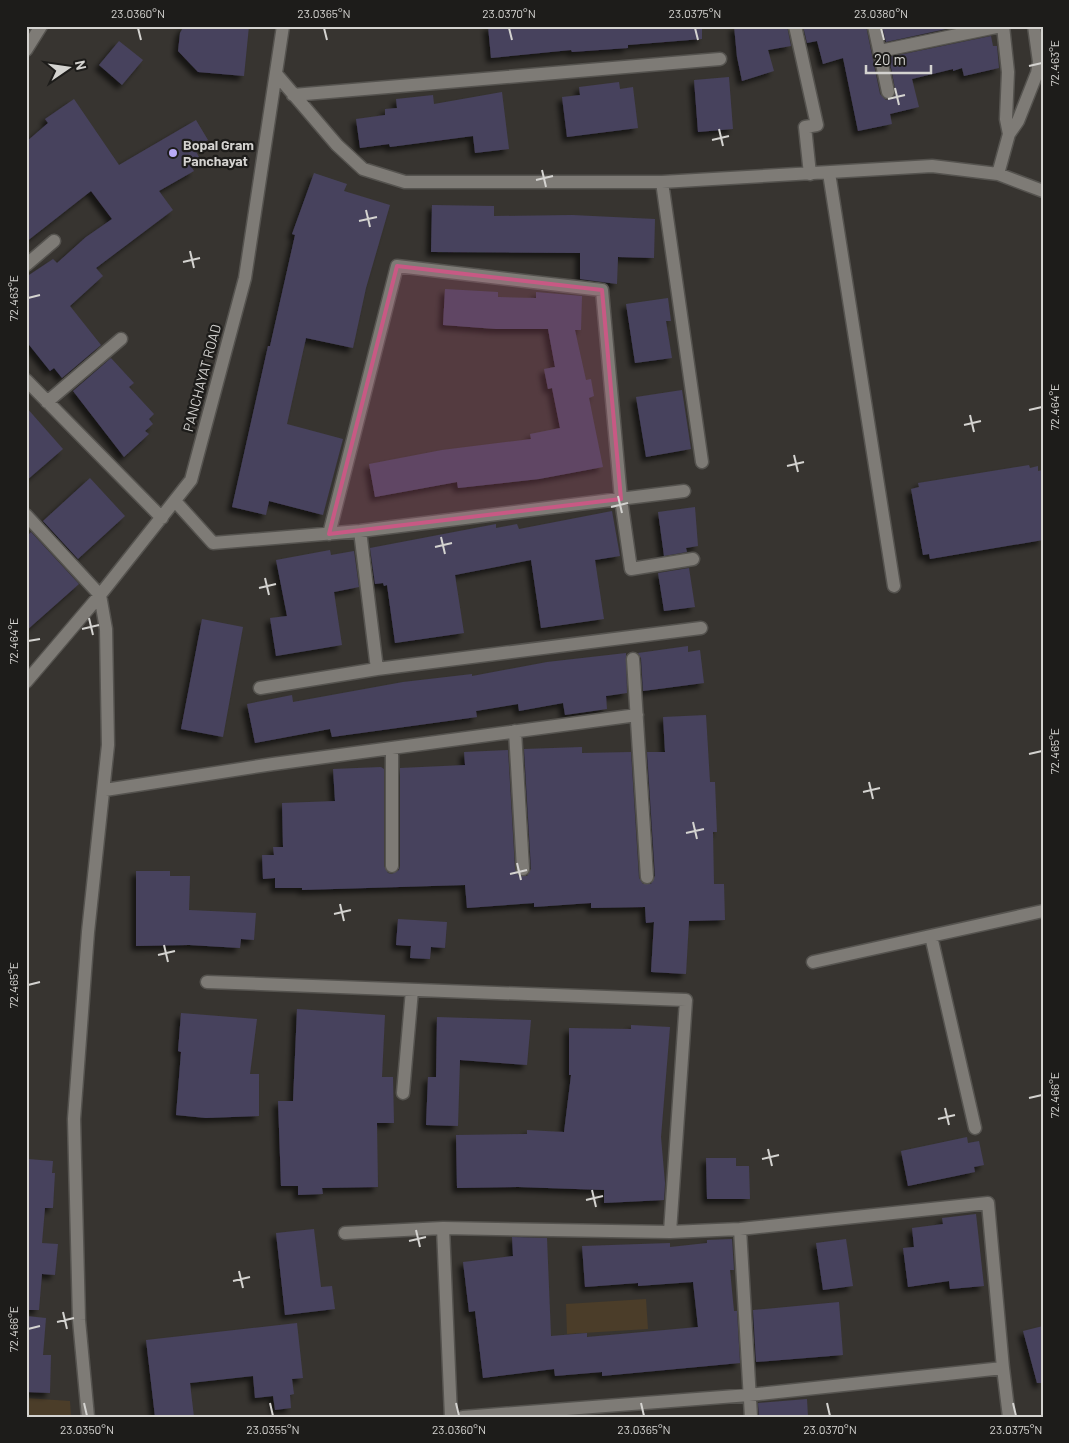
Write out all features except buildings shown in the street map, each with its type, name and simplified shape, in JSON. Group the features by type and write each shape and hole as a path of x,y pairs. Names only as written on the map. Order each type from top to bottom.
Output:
{"street":[{"path":"26,50 41,26"},
{"name":"PANCHAYAT ROAD","path":"26,682 100,595 191,480 245,278 283,26"},
{"path":"794,26 816,125 805,127 810,174"},
{"path":"874,26 888,92"},
{"path":"880,51 1002,26 1008,72 1006,119 1009,134"},
{"path":"998,174 1009,134 1018,121 1037,73 1039,62 1038,30"},
{"path":"293,95 720,59"},
{"path":"277,75 336,146 363,169 405,182 662,182 932,166 998,174 1043,191"},
{"path":"829,173 894,586"},
{"path":"662,182 702,462"},
{"path":"26,264 54,241"},
{"path":"329,534 398,266 602,290 621,499 631,569 693,559"},
{"path":"47,402 121,339"},
{"path":"26,380 162,518"},
{"path":"175,501 213,543 360,531 684,491"},
{"path":"26,515 100,595 106,629 108,745 105,790 88,932 74,1119 80,1320 88,1417"},
{"path":"360,531 377,669"},
{"path":"260,688 377,669 701,628"},
{"path":"633,659 646,877"},
{"path":"105,790 636,714"},
{"path":"515,731 523,869"},
{"path":"392,748 392,866"},
{"path":"812,962 1043,911"},
{"path":"931,936 975,1128"},
{"path":"207,982 686,1000 670,1232"},
{"path":"403,1093 412,990"},
{"path":"345,1233 443,1228 670,1232 740,1229 988,1203 1009,1417"},
{"path":"443,1228 451,1417"},
{"path":"740,1229 751,1417"},
{"path":"463,1417 749,1394 1003,1368"}],"highlighted area":[{"path":"397,266 602,290 621,499 329,534"}],"shaded area":[{"path":"646,1299 648,1329 567,1334 566,1304"},
{"path":"26,1398 70,1401 71,1417 26,1417"}],"place":[{"name":"Bopal Gram Panchayat","path":"173,153"}]}
